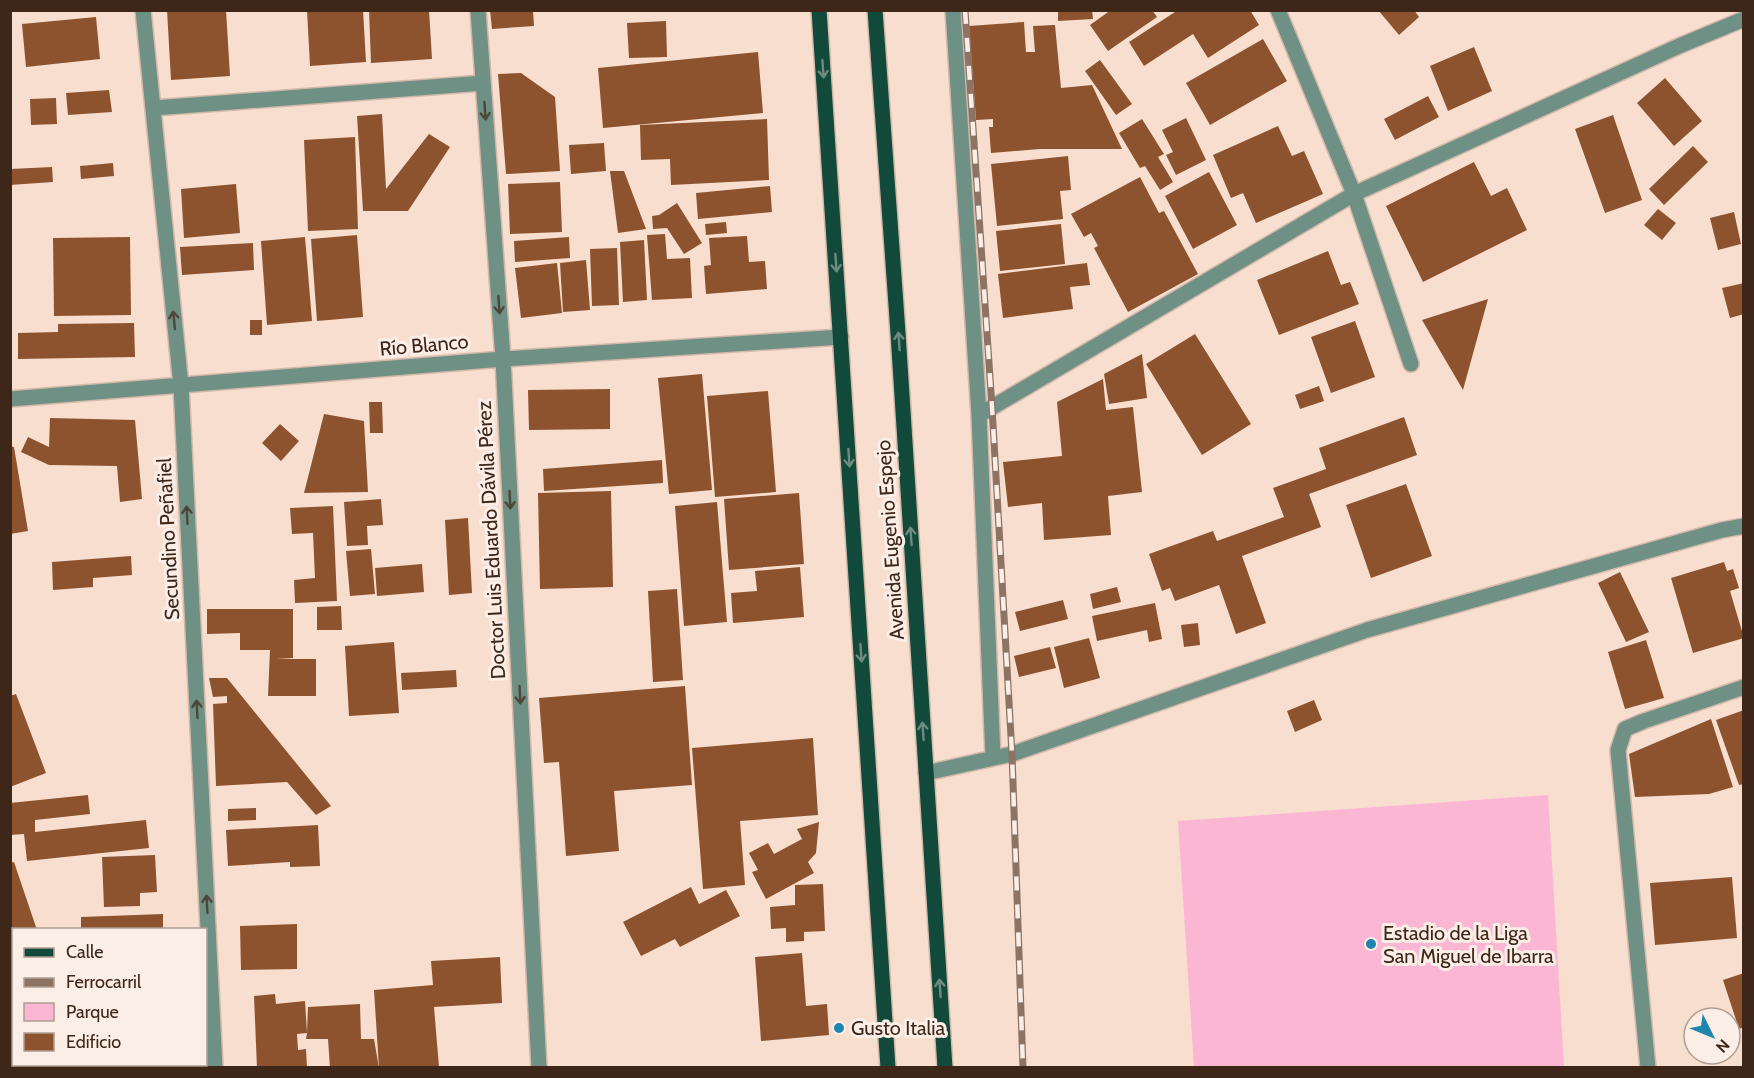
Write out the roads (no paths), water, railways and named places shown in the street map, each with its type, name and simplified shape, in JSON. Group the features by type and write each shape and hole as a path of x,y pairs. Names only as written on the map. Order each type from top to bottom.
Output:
{"main road":[{"name":"Avenida Eugenio Espejo","path":"819,10 888,1068"},
{"name":"Avenida Eugenio Espejo","path":"875,10 945,1068"}],"street":[{"name":"Secundino Peñafiel","path":"143,10 181,386 215,1068"},
{"name":"Doctor Luis Eduardo Dávila Pérez","path":"478,10 503,359 539,1068"},
{"path":"953,10 979,415 993,758"},
{"path":"1278,10 1354,194 1411,364"},
{"path":"979,415 1354,194 1743,19"},
{"path":"153,108 483,83"},
{"name":"Río Blanco","path":"10,399 503,359 841,337"},
{"path":"926,773 1012,754 1367,630 1743,525"},
{"path":"1648,1068 1618,750 1625,729 1743,687"}],"railway":[{"path":"965,10 992,407 1012,754 1023,1068"}],"place":[{"name":"Estadio de la Liga San Miguel de Ibarra","path":"1371,944"},
{"name":"Gusto Italia","path":"839,1028"}]}
